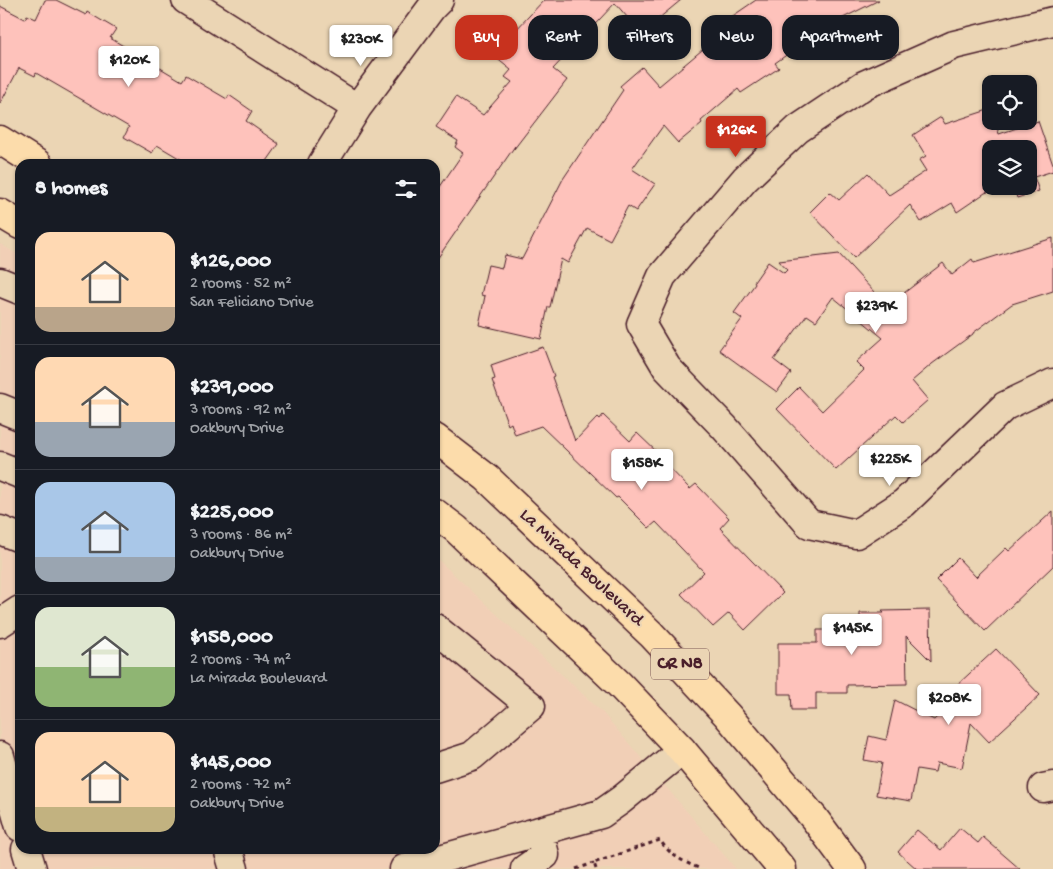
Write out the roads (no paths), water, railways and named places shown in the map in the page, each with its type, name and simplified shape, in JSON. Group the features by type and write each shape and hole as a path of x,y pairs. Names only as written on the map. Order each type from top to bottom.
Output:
{"main road":[{"path":"0,140 30,159"},
{"path":"0,213 15,222"},
{"name":"La Mirada Boulevard","path":"440,442 487,478 651,634 727,715 814,818 852,869"},
{"name":"CR N8","path":"440,517 456,529 619,684 682,750 782,869"}],"street":[{"path":"186,0 357,108"},
{"path":"325,159 357,108 439,0"},
{"path":"1053,20 954,45 864,85 798,129 745,179 662,276 641,324 667,368 724,428 809,524 856,534 904,503 1005,406 1053,383"},
{"path":"0,282 15,288"},
{"path":"0,408 15,414"},
{"path":"0,466 15,472"},
{"path":"0,530 15,536"},
{"path":"0,623 15,613"},
{"path":"440,632 531,706 472,756 440,766"},
{"path":"404,869 601,814 682,750"},
{"path":"0,756 15,809"},
{"path":"525,869 545,855 539,831"},
{"path":"28,854 32,869"},
{"path":"230,854 234,869"}]}
